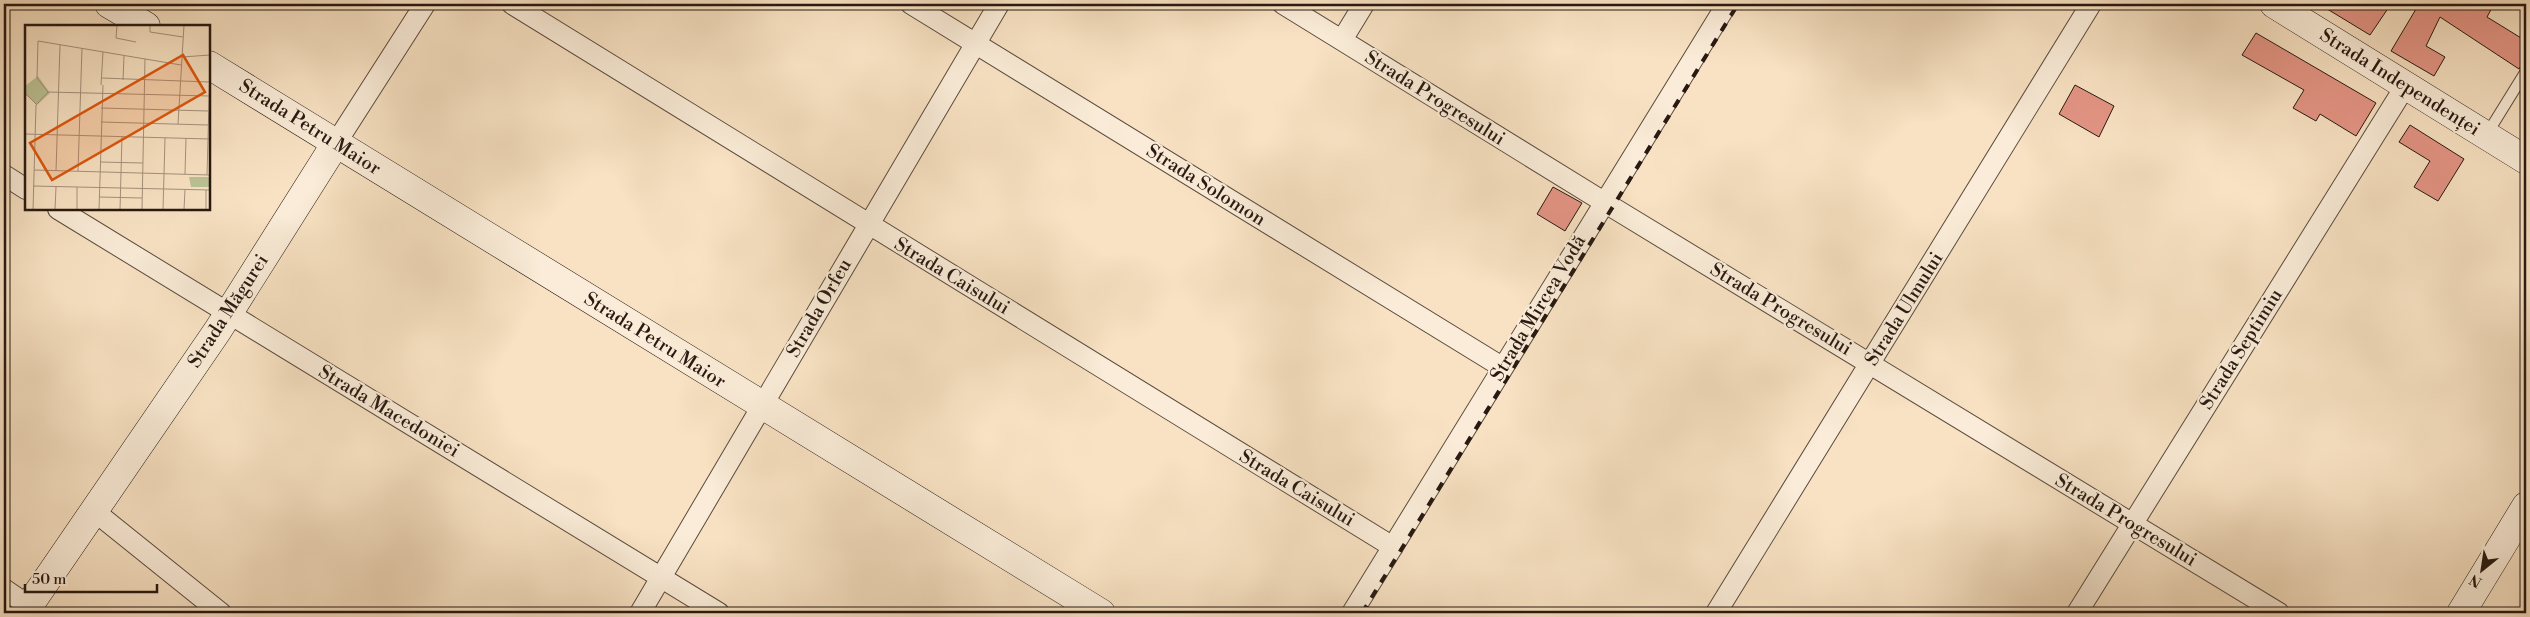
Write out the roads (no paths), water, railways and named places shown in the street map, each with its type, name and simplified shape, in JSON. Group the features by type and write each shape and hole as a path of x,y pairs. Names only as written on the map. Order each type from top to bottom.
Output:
{"street":[{"path":"109,4 144,25"},
{"name":"Strada Măgurei","path":"26,609 228,314 424,4"},
{"name":"Strada Caisului","path":"512,4 867,225 1393,547"},
{"name":"Strada Solomon","path":"911,4 1502,367"},
{"name":"Strada Orfeu","path":"640,613 999,4"},
{"name":"Strada Progresului","path":"1284,4 1603,202 2279,613"},
{"path":"1342,40 1364,4"},
{"name":"Strada Mircea Vodă","path":"1352,613 1726,4"},
{"name":"Strada Ulmului","path":"1716,613 2091,4"},
{"name":"Strada Independenței","path":"2274,4 2526,160"},
{"name":"Strada Petru Maior","path":"210,66 1101,613"},
{"name":"Strada Septimiu","path":"2077,613 2406,85"},
{"path":"4,175 25,188"},
{"name":"Strada Macedoniei","path":"60,210 719,613"},
{"path":"2461,613 2526,506"},
{"path":"94,511 221,613"},
{"path":"4,589 26,609"}],"lane":[{"path":"2486,135 2526,71"}],"railway":[{"path":"1362,613 1738,4"}]}
